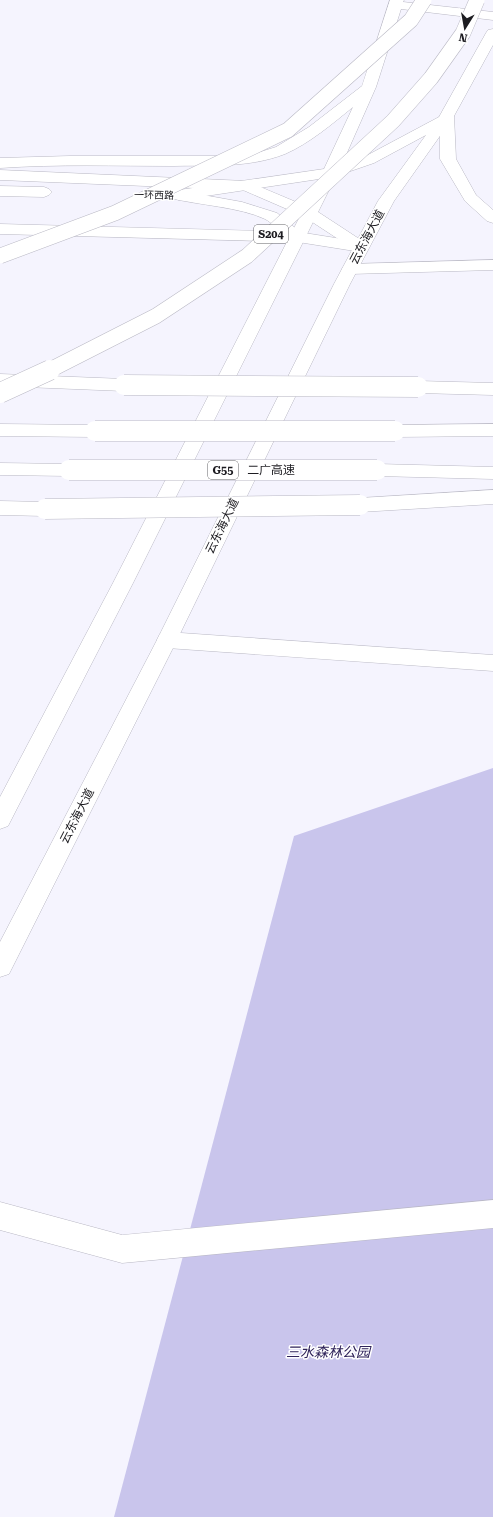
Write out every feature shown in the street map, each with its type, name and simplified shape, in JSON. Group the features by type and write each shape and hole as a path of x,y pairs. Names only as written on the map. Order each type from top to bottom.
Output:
{"main road":[{"path":"0,256 114,213 288,130 412,20 424,0"},
{"name":"S204","path":"0,392 37,377 156,316 247,256 393,121 431,78 464,33 477,0"},
{"path":"0,819 123,583 330,173 369,87 396,2 493,16"},
{"name":"云东海大道","path":"0,966 167,640 326,313 386,200 447,116 493,34"},
{"path":"0,163 28,161 148,162 250,160 281,150 301,139 369,87"},
{"path":"179,195 330,173 370,160 447,116 448,159 470,198 493,218"},
{"path":"0,175 246,186 309,213 361,247"},
{"name":"一环西路","path":"0,191 179,195 242,206 271,216 298,237"},
{"path":"0,229 298,237 361,247"},
{"path":"350,269 493,265"},
{"path":"0,380 124,384 493,389"},
{"path":"0,430 493,430"},
{"name":"二广高速","path":"0,469 377,470 493,473"},
{"path":"0,508 45,509 360,505 493,497"},
{"path":"167,640 493,663"},
{"path":"0,1216 122,1249 493,1214"}],"green space":[{"name":"三水森林公园","path":"493,768 493,1517 114,1517 294,836"}]}
